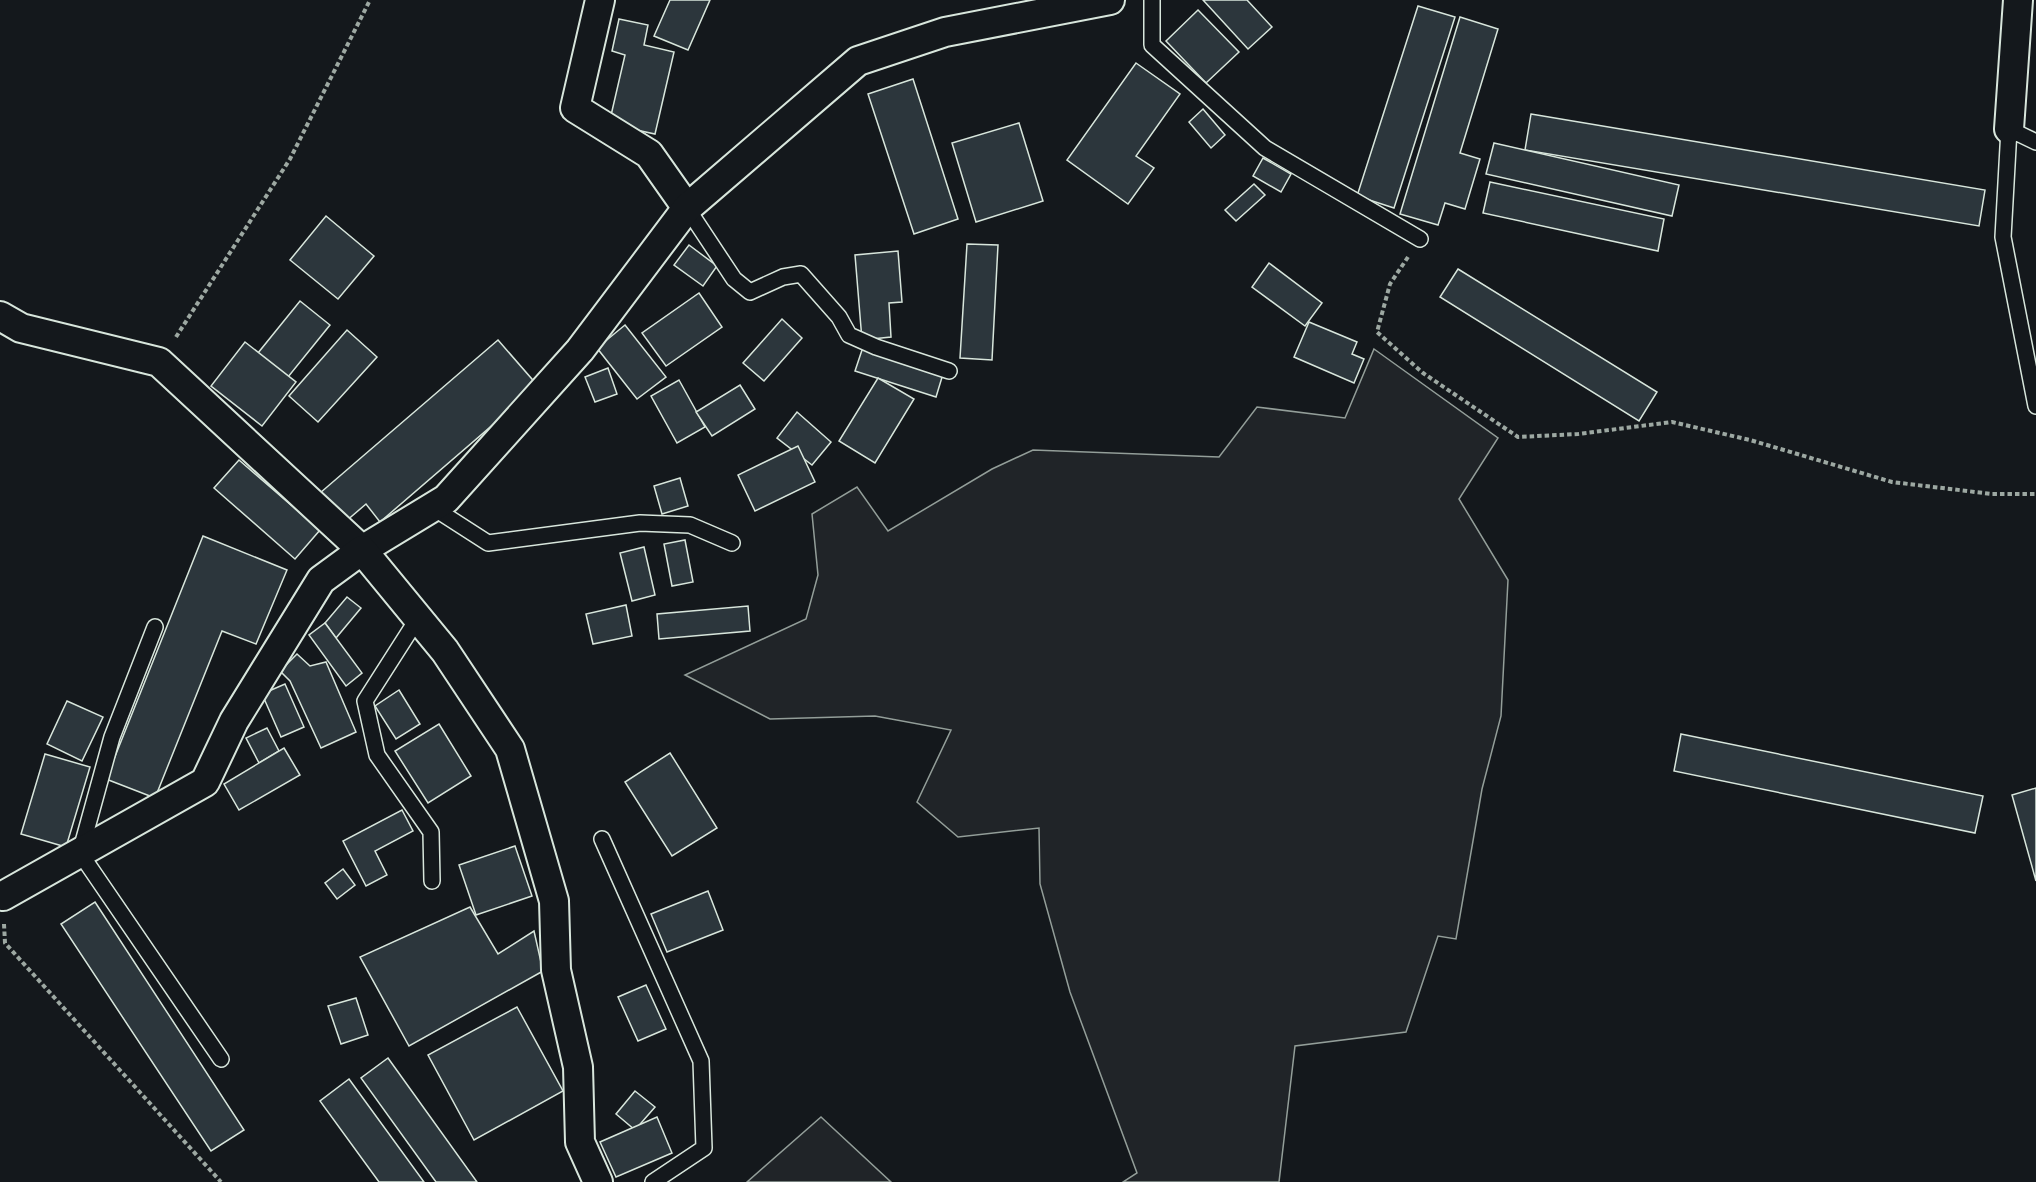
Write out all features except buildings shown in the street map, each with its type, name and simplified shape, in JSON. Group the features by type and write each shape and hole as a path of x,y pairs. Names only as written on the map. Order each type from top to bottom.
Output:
{"street":[{"path":"600,0 574,108 649,154 687,208"},
{"path":"3,896 205,782 234,721 321,580 362,550 446,499 580,350 687,208 858,62 945,32 1110,0"},
{"path":"2009,129 2018,0"},
{"path":"0,316 21,328 159,362 362,550 445,651 510,749 554,901 556,970 578,1067 580,1142 598,1182"}],"lane":[{"path":"1152,0 1152,45 1265,148 1420,239"},
{"path":"2036,142 2009,129 2003,237 2036,406"},
{"path":"687,208 734,279 750,292 783,277 801,274 840,317 849,335 876,347 949,371"},
{"path":"432,507 488,543 640,523 690,525 732,543"},
{"path":"418,618 365,700 377,755 431,832 432,881"},
{"path":"155,627 112,737 80,853 222,1059"},
{"path":"602,839 701,1061 704,1148 654,1182"}],"path":[{"path":"159,362 290,159 370,0"},
{"path":"1420,239 1390,284 1377,332 1423,373 1518,437 1578,434 1672,422 1750,440 1892,482 1992,494 2036,494"},
{"path":"3,896 5,943 221,1182"}],"shaded area":[{"path":"1374,349 1498,438 1459,499 1508,580 1501,716 1482,789 1456,939 1438,936 1406,1032 1295,1046 1279,1182 1123,1182 1137,1173 1070,992 1040,884 1039,828 958,837 917,802 951,730 875,716 770,719 685,675 806,619 818,575 812,514 857,487 888,531 992,469 1033,450 1219,457 1257,407 1345,418"},
{"path":"821,1117 891,1182 747,1182"}]}
